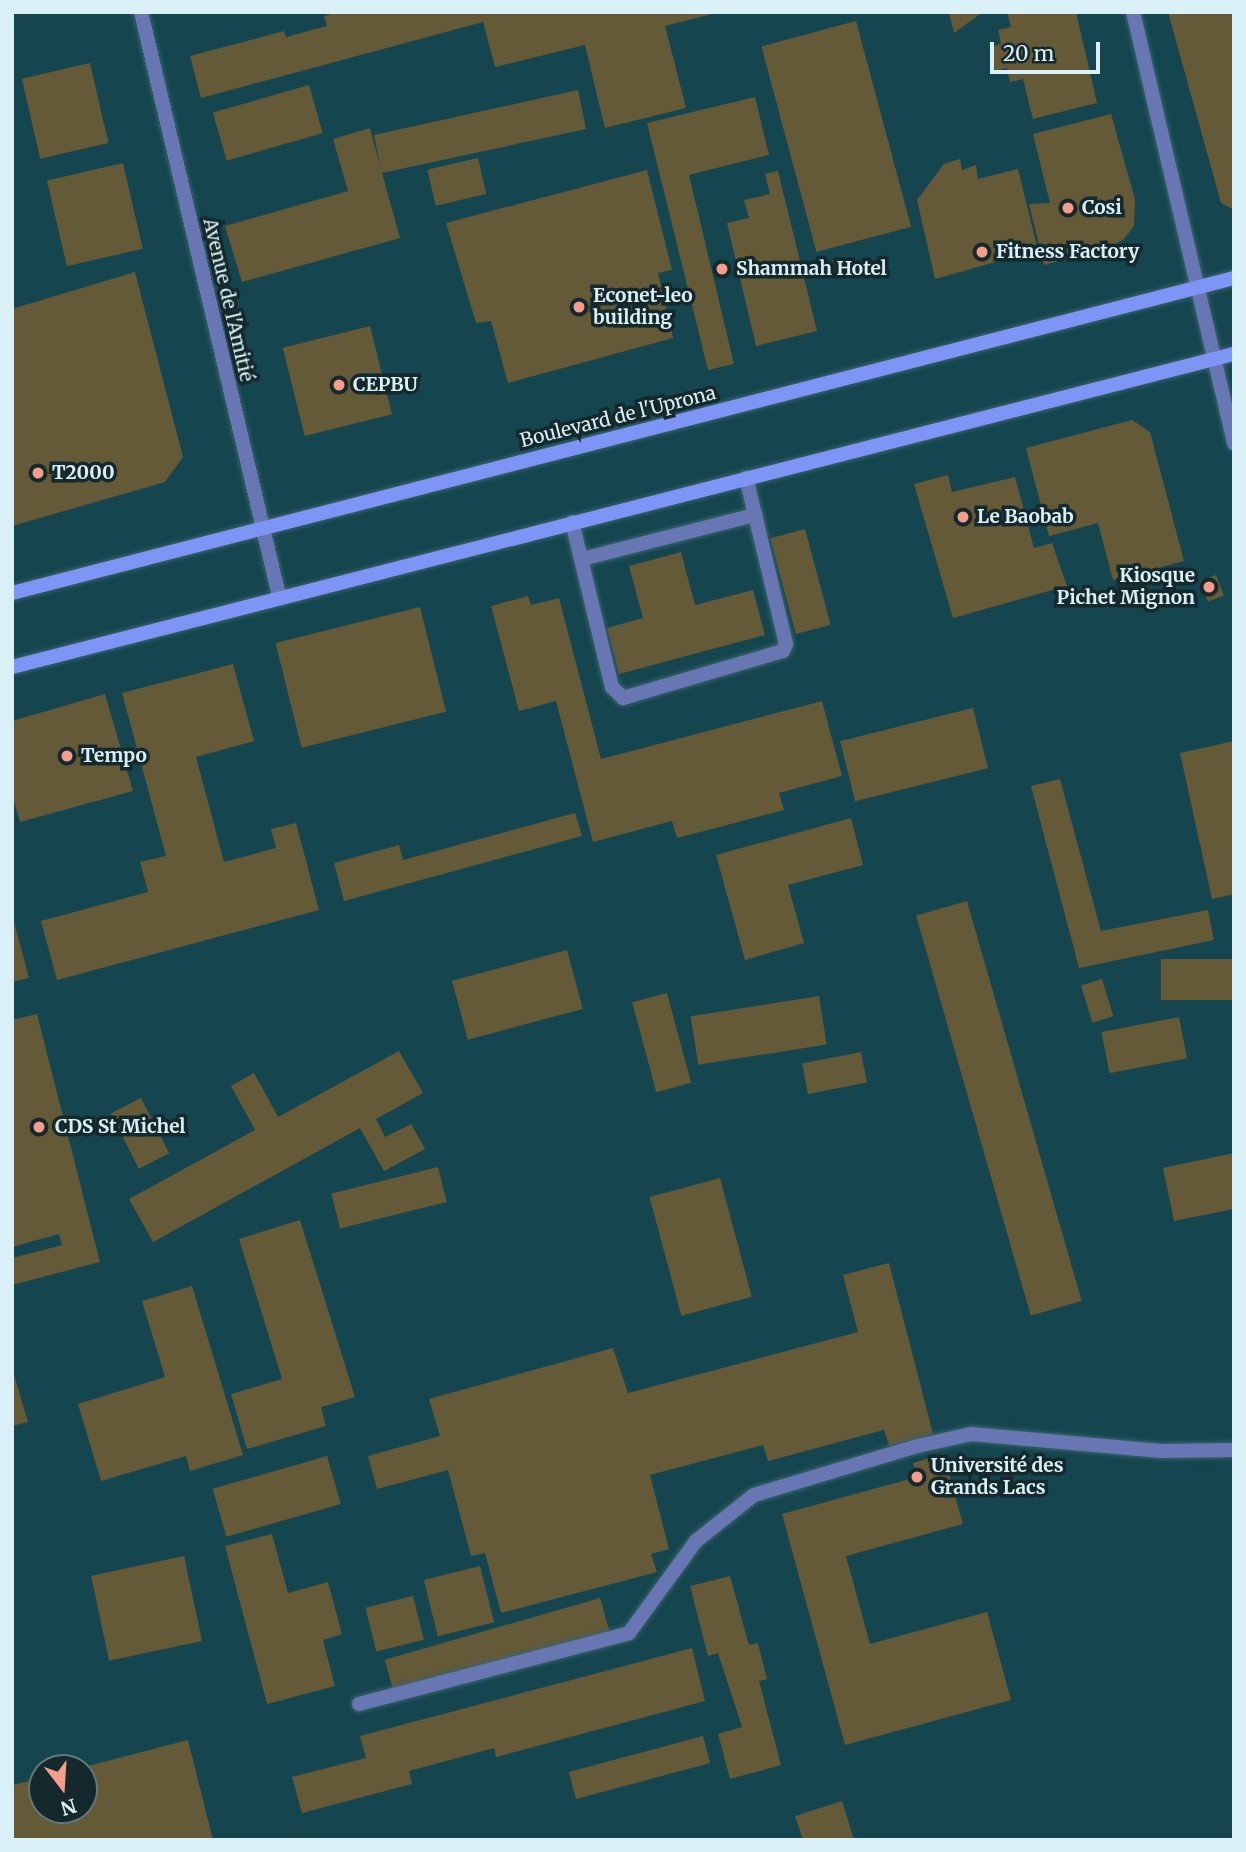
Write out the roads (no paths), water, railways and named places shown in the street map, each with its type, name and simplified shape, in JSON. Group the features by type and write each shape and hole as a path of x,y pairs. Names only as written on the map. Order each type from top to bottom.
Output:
{"street":[{"name":"Avenue de l'Amitié","path":"141,12 261,529 279,596"},
{"path":"1133,12 1217,358 1234,443"},
{"name":"Boulevard de l'Uprona","path":"12,593 1234,278"},
{"path":"12,667 279,596 1234,354"},
{"path":"572,522 612,687 623,698 783,651 786,644 746,478"},
{"path":"582,559 755,515"},
{"path":"359,1704 629,1633 696,1541 754,1495 917,1446 971,1434 1161,1451 1234,1450"}],"place":[{"name":"Cosi","path":"1068,208"},
{"name":"Fitness Factory","path":"982,252"},
{"name":"Shammah Hotel","path":"722,269"},
{"name":"Econet-leo building","path":"579,307"},
{"name":"CEPBU","path":"339,385"},
{"name":"T2000","path":"38,473"},
{"name":"Le Baobab","path":"963,517"},
{"name":"Kiosque Pichet Mignon","path":"1209,587"},
{"name":"Tempo","path":"67,756"},
{"name":"CDS St Michel","path":"39,1127"},
{"name":"Université des Grands Lacs","path":"917,1477"}]}
